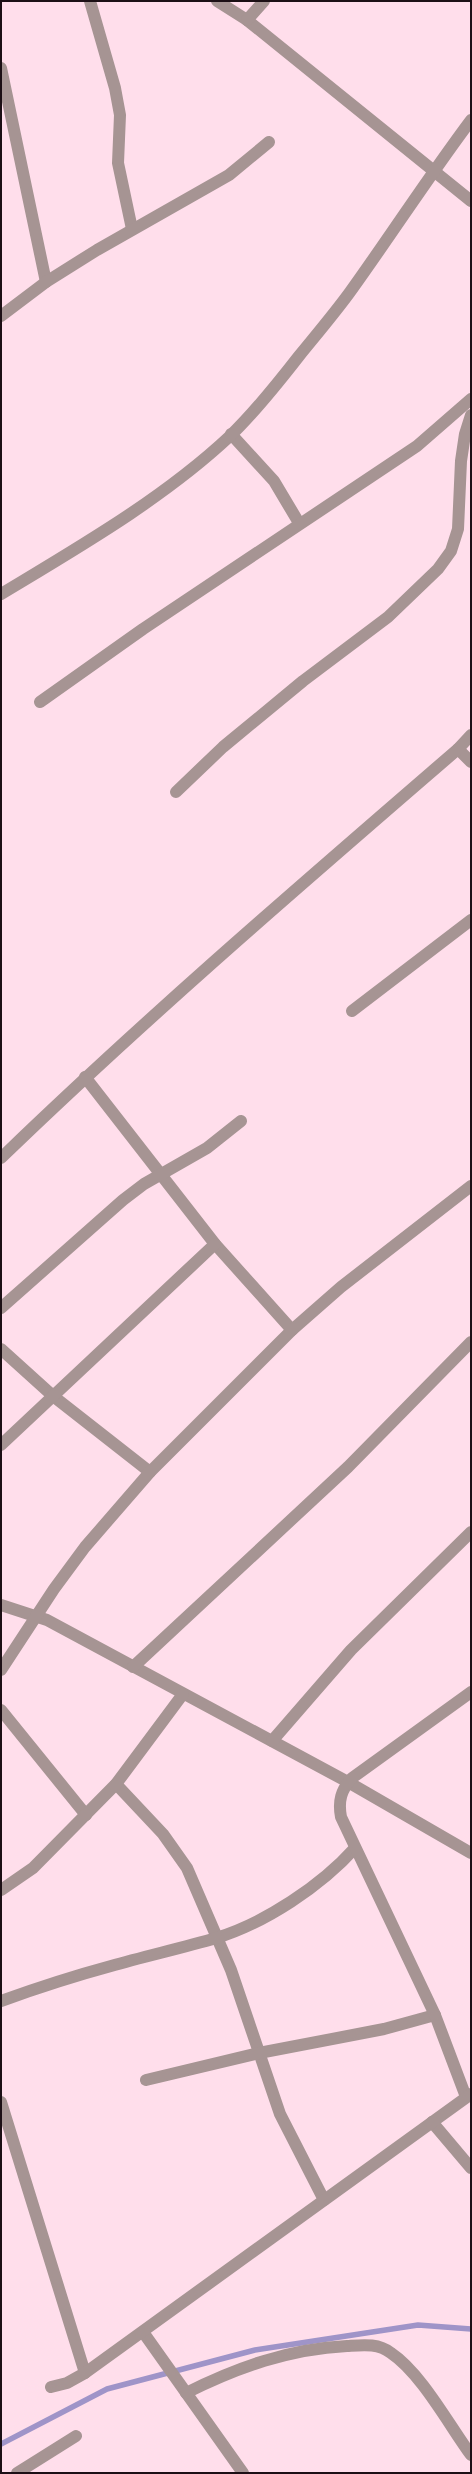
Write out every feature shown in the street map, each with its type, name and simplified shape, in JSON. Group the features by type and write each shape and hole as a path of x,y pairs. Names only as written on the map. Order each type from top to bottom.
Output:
{"street":[{"path":"90,1 115,88 120,115 118,163 132,229"},
{"path":"217,1 247,20 432,171 471,200"},
{"path":"247,20 264,1"},
{"path":"1,68 46,282"},
{"path":"1,594 62,557 146,501 200,463 231,434 273,389 350,293 432,171 471,120"},
{"path":"1,316 46,282 132,229 229,175 269,142"},
{"path":"40,702 143,629 299,523 330,505 418,446 471,399"},
{"path":"176,792 223,747 303,681 388,617 438,570 451,551 458,529 461,461 465,434 471,415"},
{"path":"231,434 274,482 299,523"},
{"path":"1,1158 85,1077 272,910 458,749 471,735"},
{"path":"458,749 471,762"},
{"path":"352,1011 471,920"},
{"path":"85,1077 215,1244 292,1330"},
{"path":"1,1308 123,1200 160,1174 207,1148 241,1121"},
{"path":"1,1670 54,1589 85,1547 150,1472 292,1330 347,1282 471,1186"},
{"path":"1,1445 215,1244"},
{"path":"133,1667 343,1473 471,1342"},
{"path":"1,1349 53,1396 150,1472"},
{"path":"272,1741 351,1650 471,1532"},
{"path":"1,1605 37,1617 133,1667 348,1782 471,1852"},
{"path":"51,2387 67,2383 143,2332 468,2096 435,2015 355,1848 341,1817 339,1807 341,1794 348,1782 471,1692"},
{"path":"1,1890 33,1868 116,1784 183,1694"},
{"path":"1,1710 86,1815"},
{"path":"116,1784 163,1834 187,1868 244,2005 280,2114 324,2200"},
{"path":"1,2001 78,1975 217,1938 272,1913 325,1877 355,1848"},
{"path":"146,2080 259,2053 384,2029 435,2015"},
{"path":"1,2102 85,2372"},
{"path":"432,2122 471,2168"},
{"path":"143,2332 243,2473"},
{"path":"186,2393 220,2376 264,2360 290,2353 321,2347 373,2345 389,2351 413,2373 471,2455"},
{"path":"17,2473 76,2436"}],"waterway":[{"path":"1,2444 107,2389 255,2350 418,2325 471,2329"}]}
